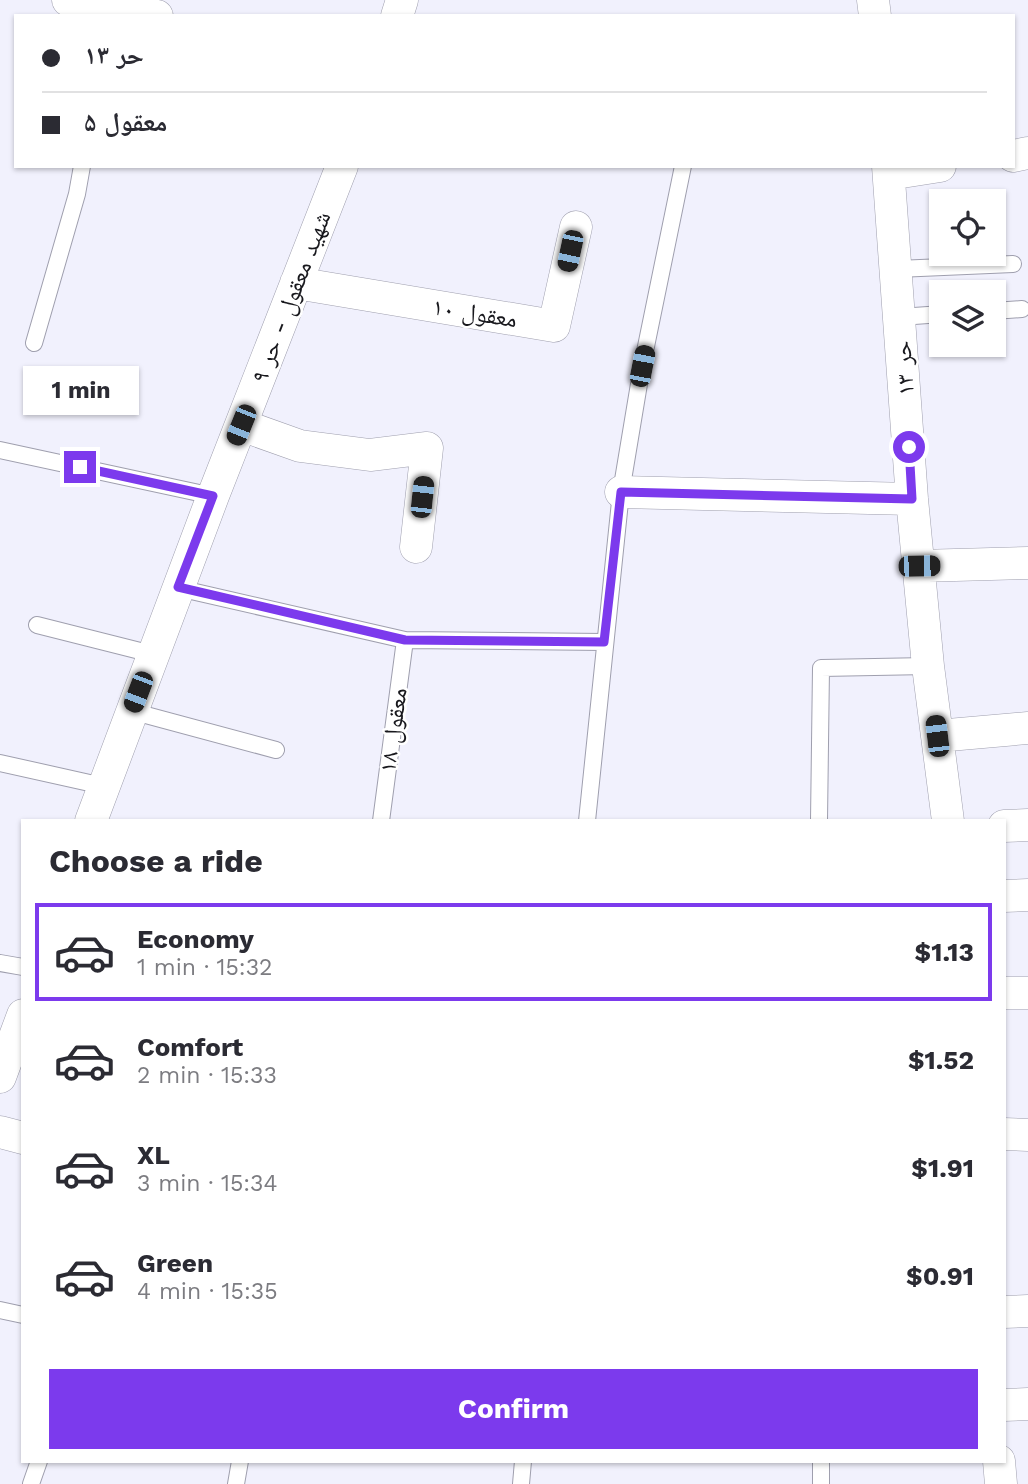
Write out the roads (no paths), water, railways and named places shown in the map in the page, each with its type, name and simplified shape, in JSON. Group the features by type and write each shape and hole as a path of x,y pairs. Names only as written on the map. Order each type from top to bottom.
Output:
{"street":[{"path":"68,0 107,11 137,14"},
{"name":"شهید معقول - حر ۹","path":"92,819 152,654 341,168"},
{"path":"889,170 914,168"},
{"name":"حر ۱۳","path":"889,170 912,499 928,666 948,819"},
{"name":"معقول ۱۰","path":"296,283 554,326 576,227"},
{"path":"241,425 300,446 370,455 427,447 416,547"},
{"path":"621,492 912,499"},
{"path":"919,566 1028,563"},
{"path":"937,736 1028,728"},
{"path":"1006,826 1028,824"},
{"path":"1006,895 1028,895"},
{"path":"1006,992 1028,993"},
{"path":"10,1063 21,1022"},
{"path":"0,1132 21,1137"},
{"path":"1006,1134 1028,1135"},
{"path":"1006,1312 1028,1311"},
{"path":"1006,1405 1028,1404"},
{"path":"999,1463 1001,1484"}],"lane":[{"path":"34,343 78,194 82,168"},
{"path":"587,819 621,492 642,366 683,168"},
{"path":"897,269 1013,264"},
{"path":"1006,310 1022,309"},
{"path":"900,317 929,315"},
{"path":"0,450 213,496"},
{"path":"178,587 405,640 604,642"},
{"path":"37,625 152,654"},
{"name":"معقول ۱۸","path":"381,819 405,640"},
{"path":"819,819 821,668 928,666"},
{"path":"131,711 276,750"},
{"path":"0,763 103,786"},
{"path":"0,963 21,967"},
{"path":"0,1310 21,1315"},
{"path":"31,1484 38,1463"},
{"path":"236,1484 240,1463"},
{"path":"521,1484 523,1463"},
{"path":"821,1463 821,1484"}]}
